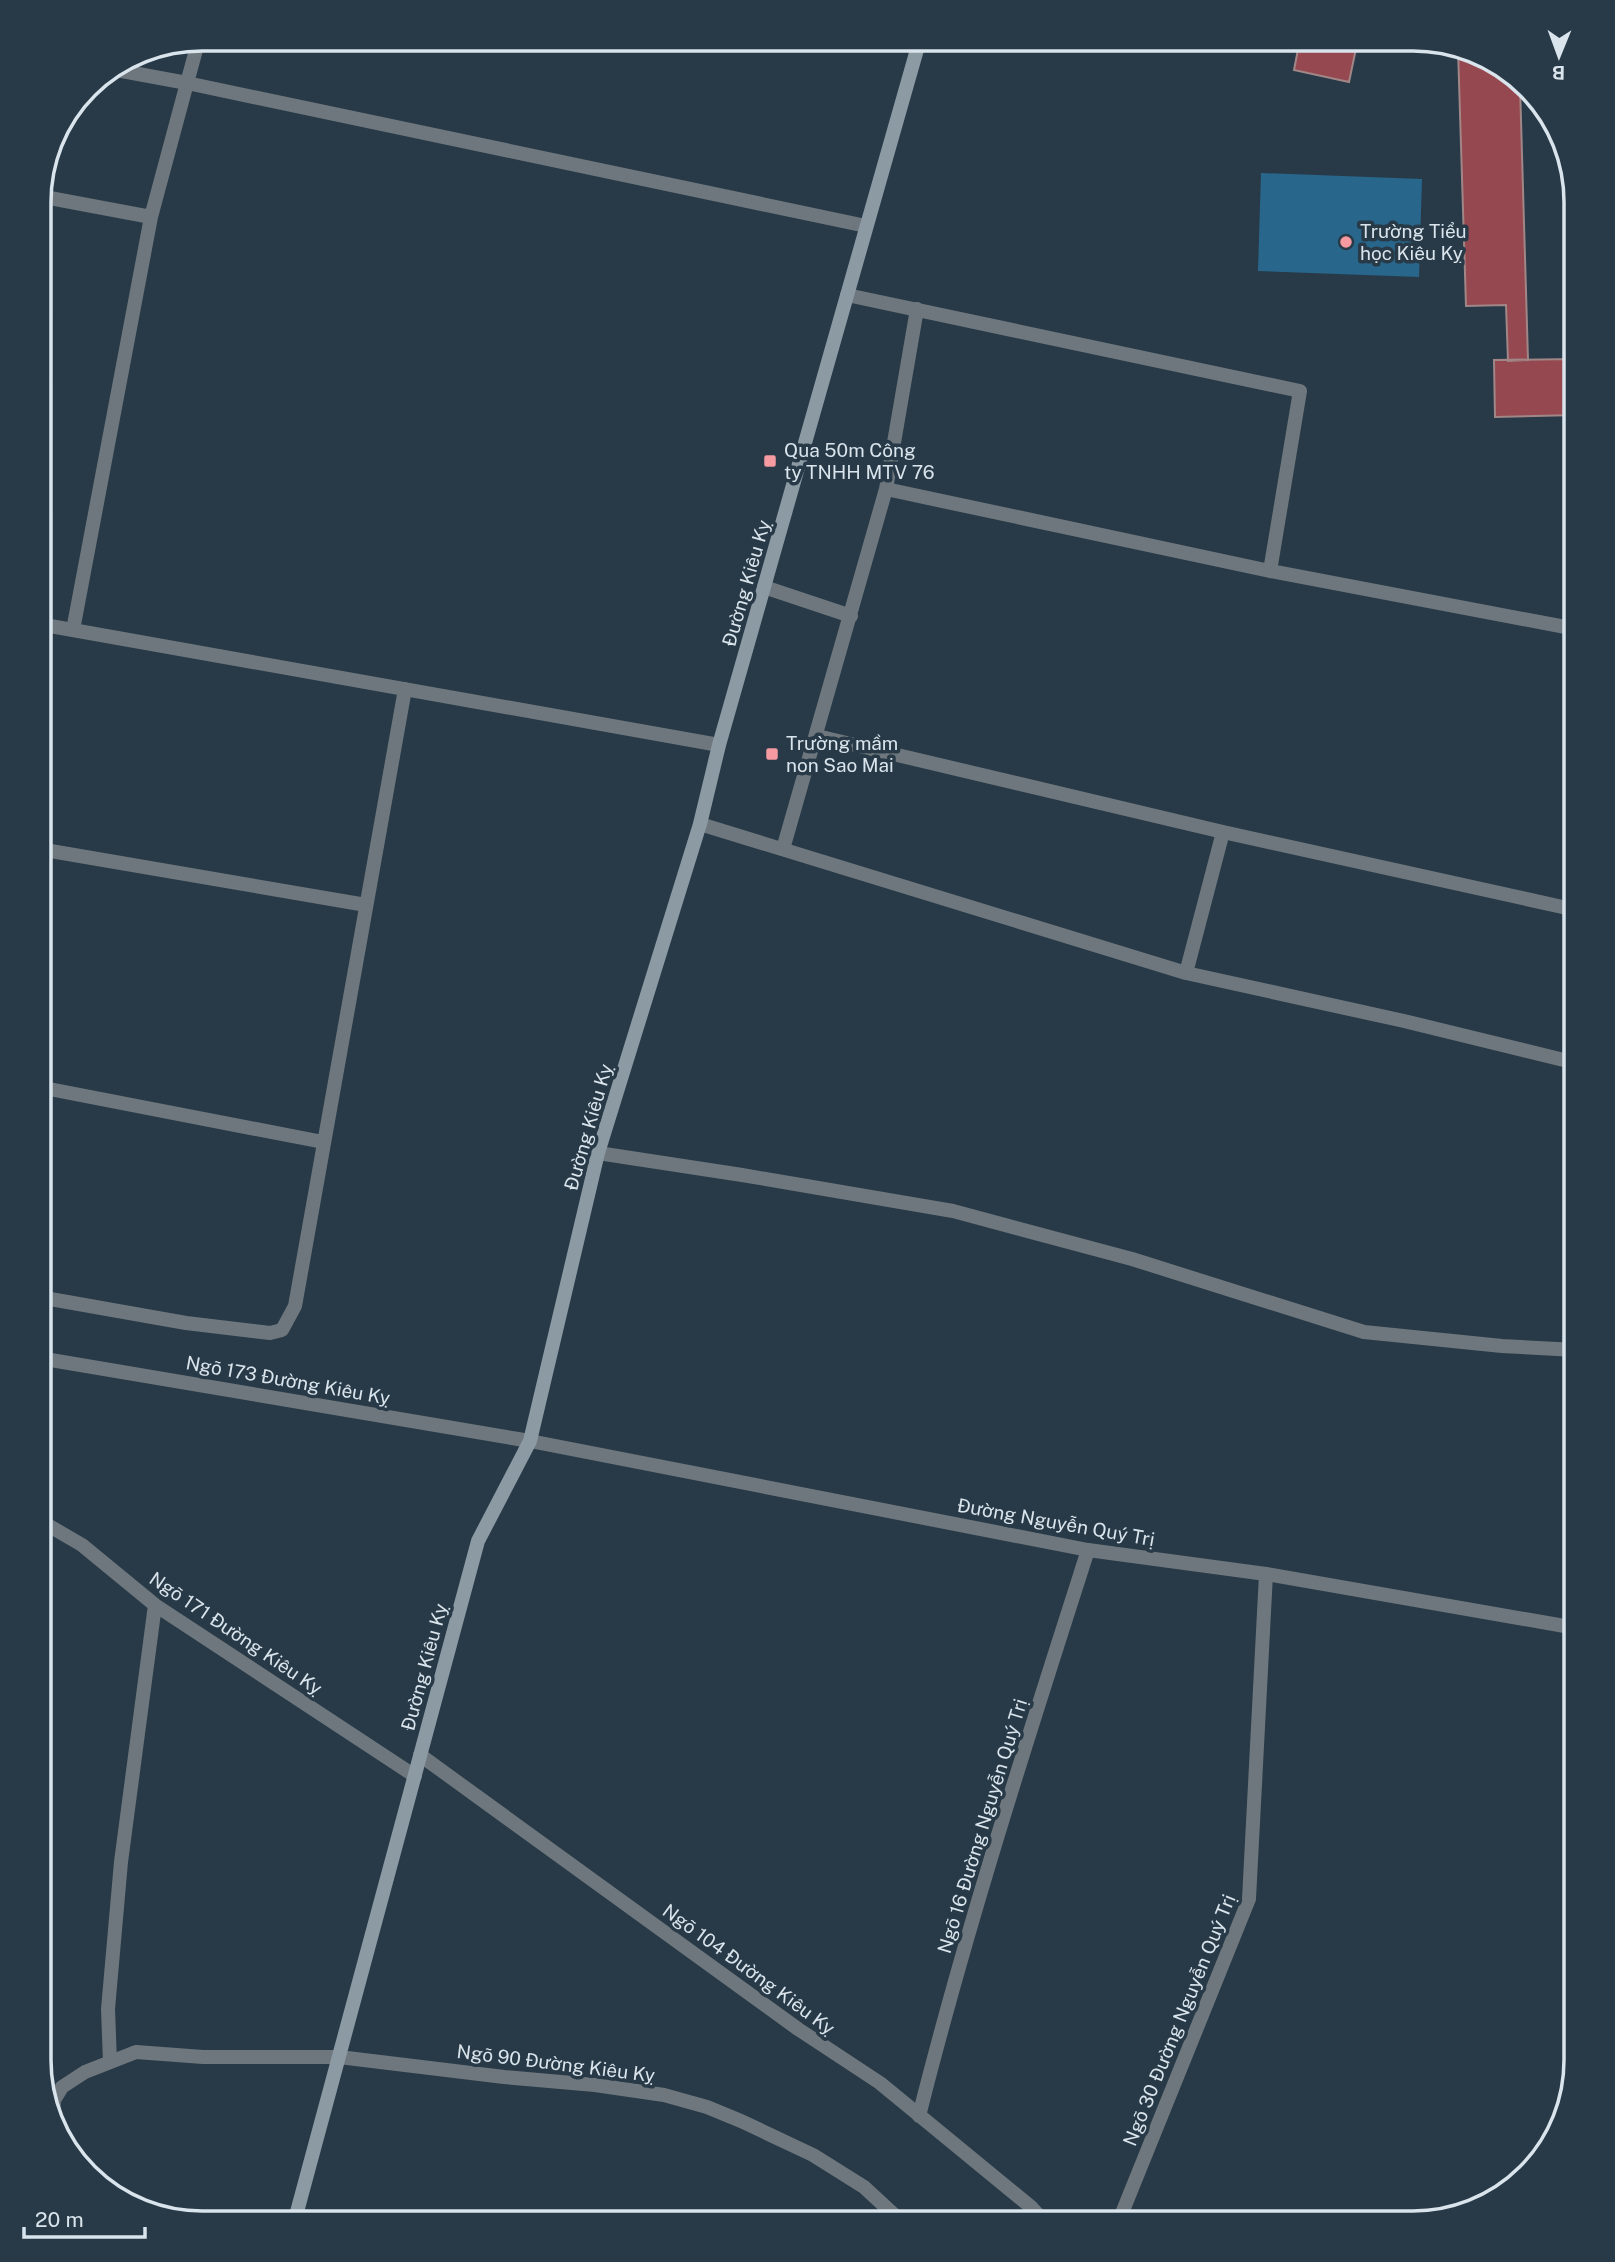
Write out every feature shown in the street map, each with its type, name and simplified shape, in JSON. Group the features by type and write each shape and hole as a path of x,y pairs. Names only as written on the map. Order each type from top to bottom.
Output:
{"main road":[{"name":"Đường Kiêu Kỵ","path":"296,2211 478,1541 530,1441 598,1153 700,824 719,745 916,51"}],"street":[{"path":"73,630 150,217 196,51"},
{"path":"125,72 866,226"},
{"path":"51,198 150,217"},
{"path":"847,295 1300,391 1270,570"},
{"path":"783,849 886,489 917,309"},
{"path":"886,489 1270,570 1564,627"},
{"path":"764,587 850,617"},
{"path":"51,626 719,745"},
{"path":"51,1299 186,1323 270,1333 282,1330 295,1306 405,689"},
{"path":"817,736 1223,832 1564,907"},
{"path":"700,824 1186,973 1564,1060"},
{"path":"1186,973 1223,832"},
{"path":"51,851 366,905"},
{"path":"51,1089 323,1142"},
{"path":"598,1153 953,1211 1132,1259 1364,1332 1564,1349"},
{"name":"Ngõ 173 Đường Kiêu Kỵ","path":"51,1360 530,1441"},
{"name":"Đường Nguyễn Quý Trị","path":"530,1441 1088,1550 1266,1574 1564,1626"},
{"name":"Ngõ 171 Đường Kiêu Kỵ","path":"51,1527 82,1545 155,1605 415,1776"},
{"name":"Ngõ 16 Đường Nguyễn Quý Trị","path":"919,2116 999,1828 1088,1550"},
{"name":"Ngõ 30 Đường Nguyễn Quý Trị","path":"1123,2211 1249,1899 1266,1574"},
{"path":"110,2062 108,2009 121,1862 155,1605"},
{"name":"Ngõ 104 Đường Kiêu Kỵ","path":"420,1755 798,2029 880,2083 1035,2211"},
{"name":"Ngõ 90 Đường Kiêu Kỵ","path":"56,2097 62,2087 85,2072 136,2052 203,2057 338,2057 595,2085 664,2095 707,2107 813,2155 864,2187 890,2211"}],"shaded area":[{"path":"1261,173 1422,179 1419,277 1258,271"}],"building":[{"path":"1298,51 1355,51 1349,82 1294,70"},
{"path":"1458,58 1497,76 1520,95 1528,360 1508,361 1506,305 1466,306"},
{"path":"1564,359 1564,415 1495,417 1494,360"}],"place":[{"name":"Trường Tiểu học Kiêu Kỵ","path":"1346,242"},
{"name":"Qua 50m Công ty TNHH MTV 76","path":"770,461"},
{"name":"Trường mầm non Sao Mai","path":"772,754"}]}
